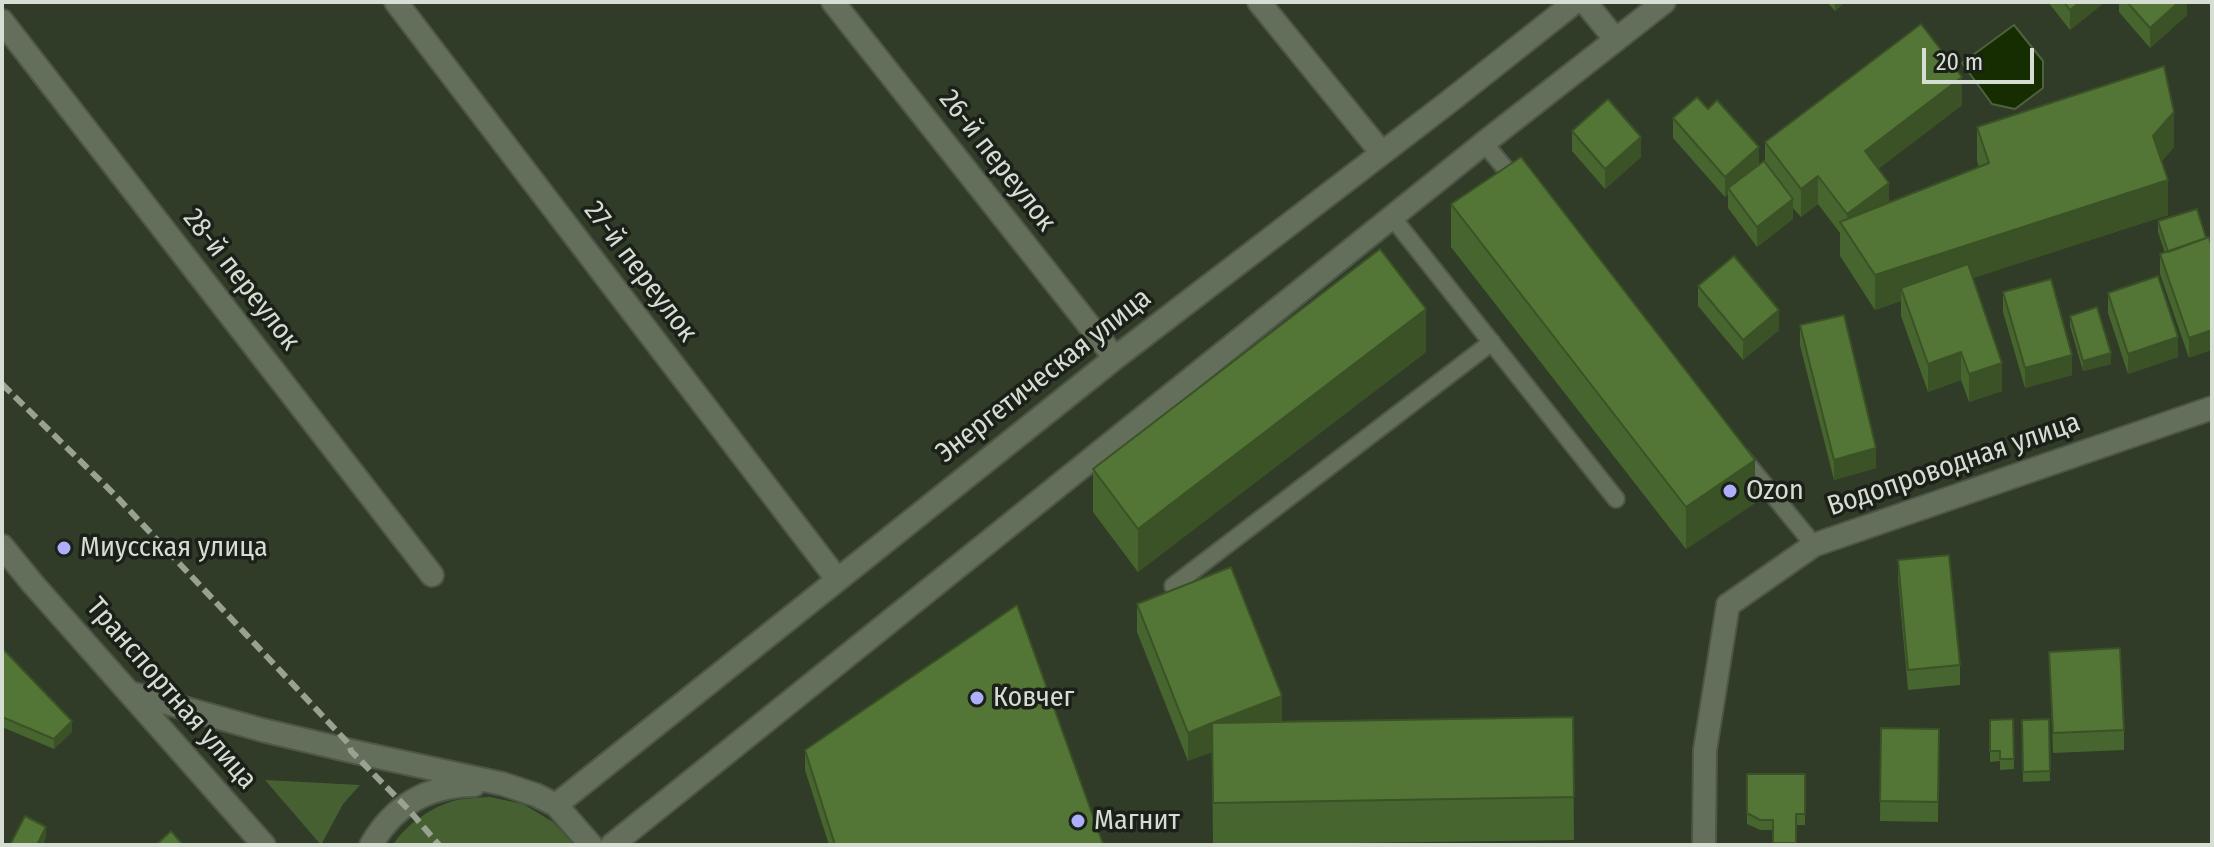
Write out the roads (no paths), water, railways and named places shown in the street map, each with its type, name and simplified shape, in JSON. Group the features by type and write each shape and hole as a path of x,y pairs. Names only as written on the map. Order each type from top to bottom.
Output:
{"street":[{"name":"27-й переулок","path":"396,2 837,579"},
{"name":"26-й переулок","path":"833,2 1115,358"},
{"path":"1259,2 1381,152"},
{"name":"Энергетическая улица","path":"556,805 1115,358 1575,2"},
{"path":"1585,2 1616,40"},
{"path":"612,845 1484,143 1664,2"},
{"name":"28-й переулок","path":"2,21 432,575"},
{"name":"Водопроводная улица","path":"1704,845 1705,750 1728,605 1814,545 2212,408"},
{"name":"Транспортная улица","path":"2,546 264,845"},
{"path":"131,693 336,748 503,784 556,805 591,845"},
{"path":"371,845 395,814 418,796 449,785 503,784"}],"lane":[{"path":"1484,143 1534,204"},
{"path":"1392,217 1616,499"},
{"path":"1173,586 1492,342"},
{"path":"1734,448 1814,545"}],"railway":[{"path":"2,384 116,496 349,744 351,751 439,845"}],"place":[{"name":"Ozon","path":"1730,491"},
{"name":"Миусская улица","path":"64,548"},
{"name":"Ковчег","path":"977,698"},
{"name":"Магнит","path":"1078,821"}]}
